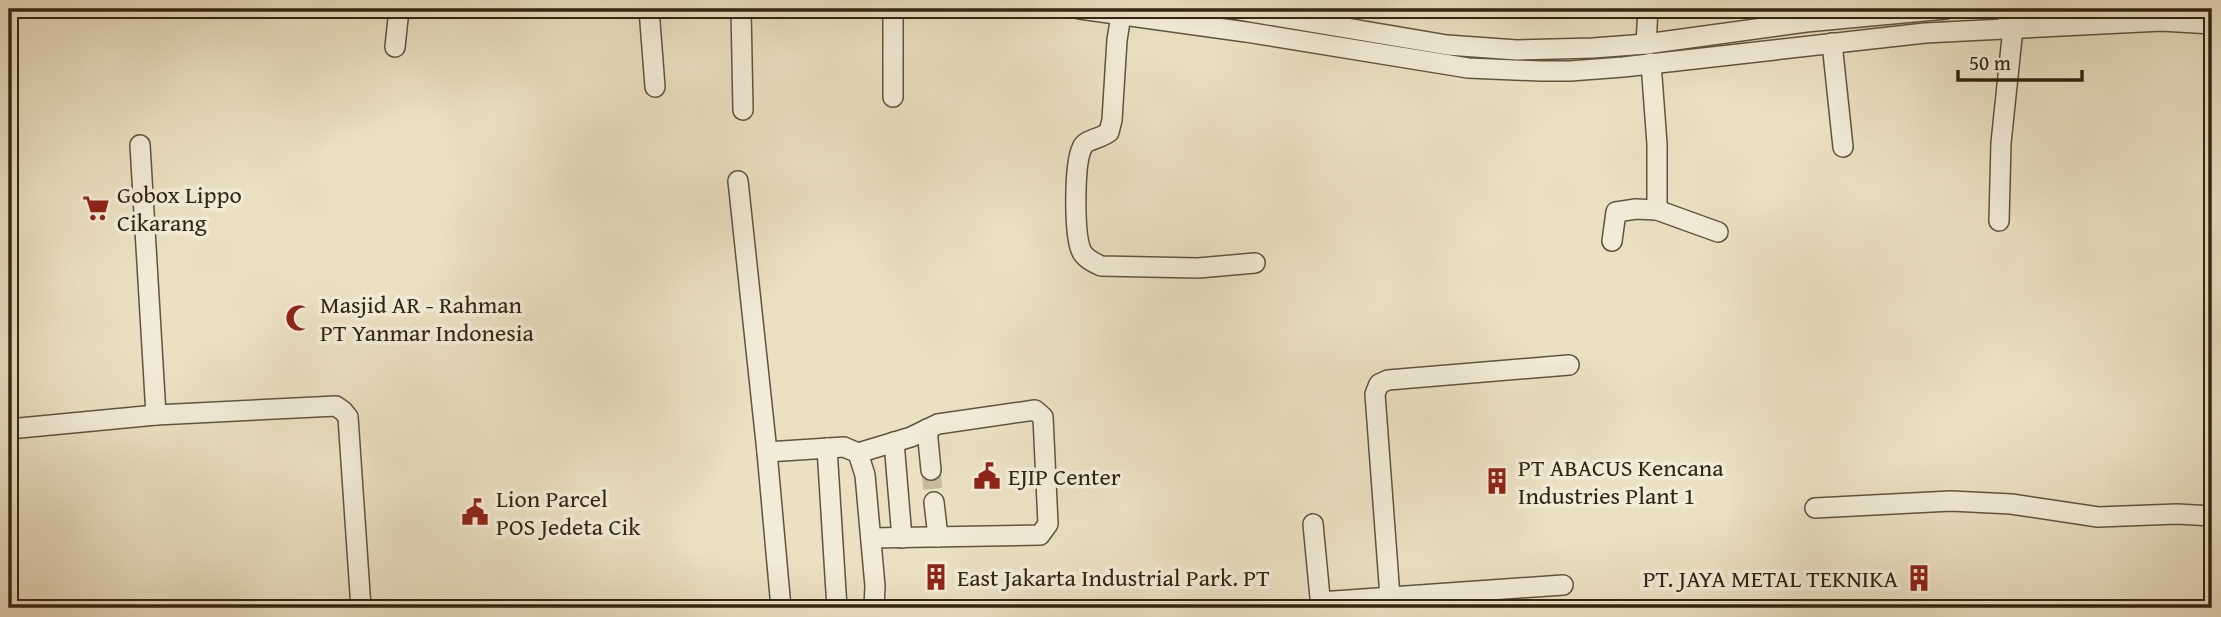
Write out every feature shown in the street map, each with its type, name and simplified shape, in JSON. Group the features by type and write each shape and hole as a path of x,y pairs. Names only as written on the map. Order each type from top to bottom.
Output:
{"street":[{"path":"395,47 399,9"},
{"path":"649,9 654,87"},
{"path":"741,9 743,110"},
{"path":"893,9 893,97"},
{"path":"1080,9 1121,12 1468,68 1570,71 1793,24 1946,9"},
{"path":"1233,9 1447,45 1490,49 1593,48 1648,53 1832,43 2010,21 2212,23"},
{"path":"1648,9 1648,53 1657,144 1657,210"},
{"path":"1121,12 1109,132 1082,147 1077,166 1077,235 1081,253 1101,266 1198,268 1255,262"},
{"path":"1999,221 2001,143 2010,21"},
{"path":"1832,43 1843,147"},
{"path":"140,145 156,415"},
{"path":"738,181 781,608"},
{"path":"1612,241 1616,212 1636,209 1657,210 1717,232"},
{"path":"1390,597 1376,394 1379,384 1388,380 1569,366"},
{"path":"9,429 156,415 336,407 344,411 348,417 361,608"},
{"path":"767,452 844,447 858,453 952,421 1035,410 1043,417 1048,524 1040,535 871,538"},
{"path":"926,429 931,470"},
{"path":"894,442 902,538"},
{"path":"827,448 837,608"},
{"path":"858,453 865,475 875,586 874,608"},
{"path":"1815,508 1951,501 2011,504 2098,517 2177,514 2212,516"},
{"path":"934,502 937,537"},
{"path":"1313,524 1320,605 1390,597 1563,585"}],"tunnel":[{"path":"931,470 934,502"}],"place":[{"name":"Gobox Lippo Cikarang","path":"96,208"},
{"name":"Masjid AR - Rahman PT Yanmar Indonesia","path":"299,318"},
{"name":"EJIP Center","path":"987,476"},
{"name":"PT ABACUS Kencana Industries Plant 1","path":"1497,481"},
{"name":"Lion Parcel POS Jedeta Cik","path":"475,512"},
{"name":"East Jakarta Industrial Park. PT","path":"936,577"},
{"name":"PT. JAYA METAL TEKNIKA","path":"1919,578"}]}
